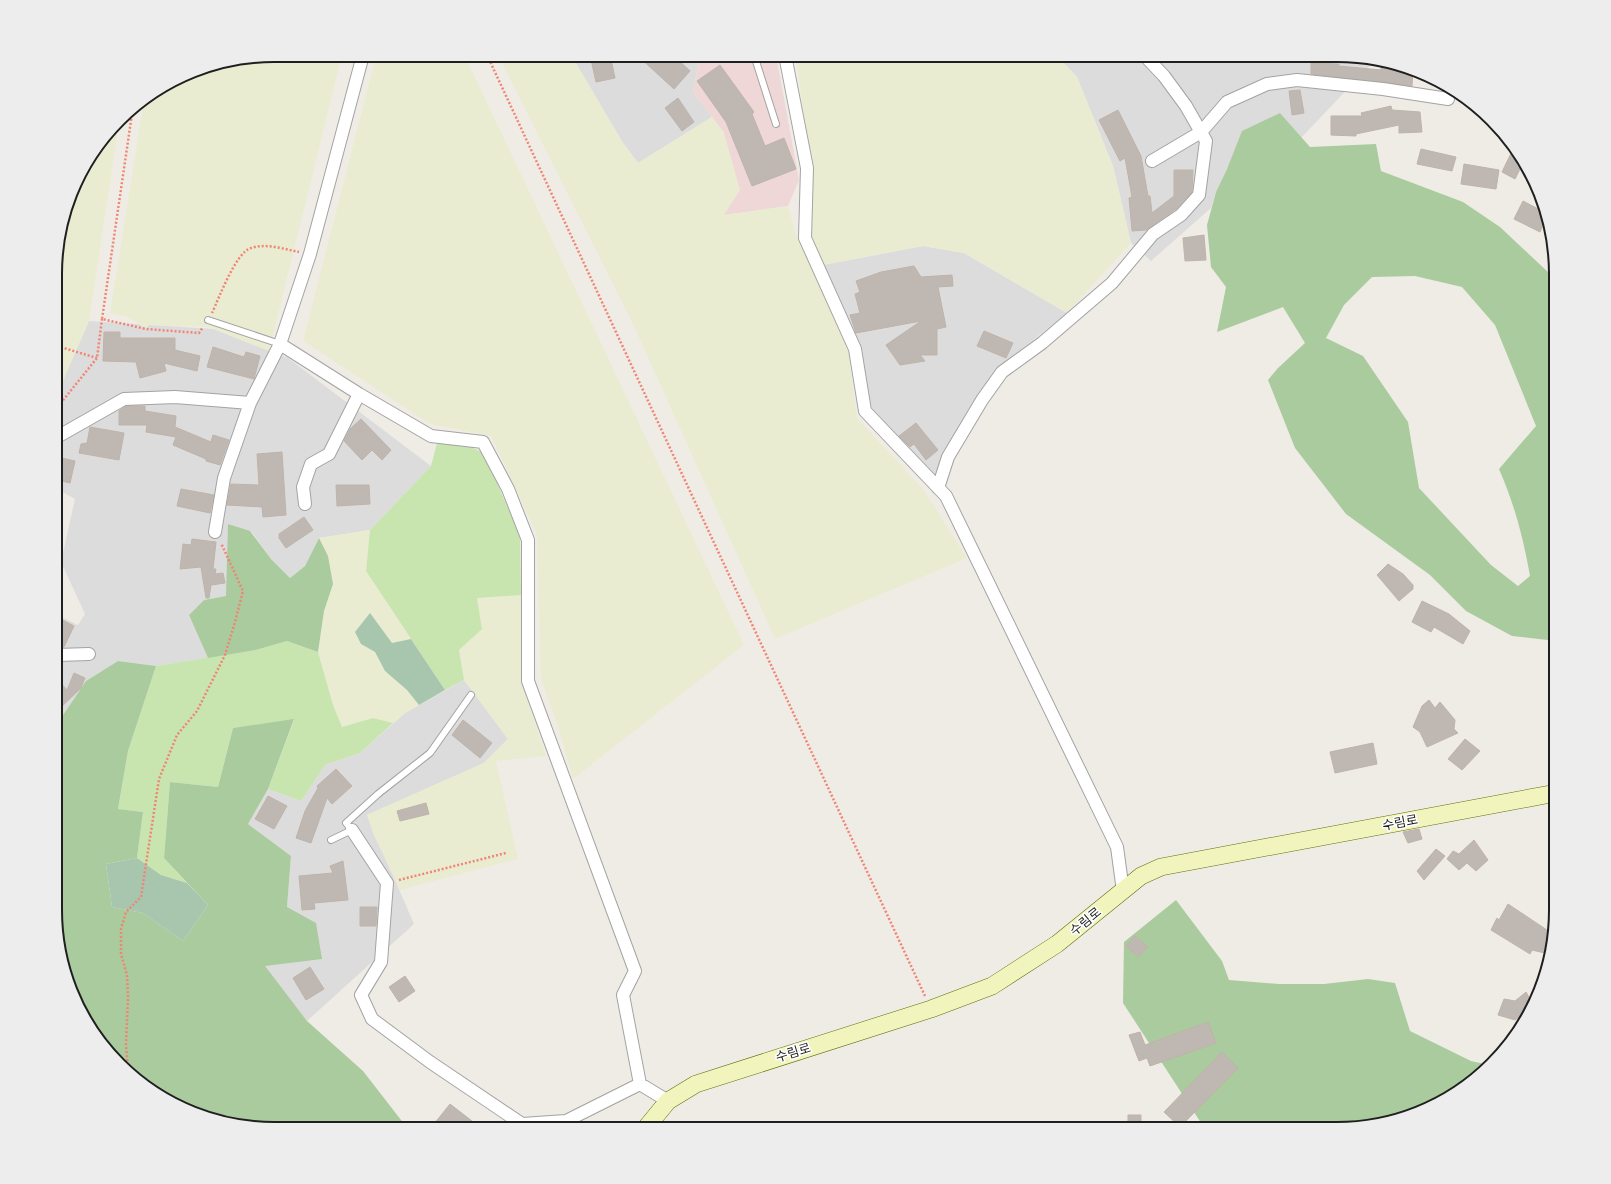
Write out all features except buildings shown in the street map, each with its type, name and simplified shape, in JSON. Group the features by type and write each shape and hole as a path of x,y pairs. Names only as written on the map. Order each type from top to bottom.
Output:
{"main road":[{"name":"수림로","path":"651,1122 668,1101 696,1084 931,1009 992,986 1057,944 1141,876 1161,867 1549,793"}],"street":[{"path":"215,532 224,478 250,403 280,344 310,254 361,62"},
{"path":"786,62 806,168 805,238 854,348 865,411 946,496 1117,847 1123,890"},
{"path":"938,488 948,457 982,400 1002,372 1042,344 1112,283 1153,234 1181,215 1199,196 1206,141 1186,106 1164,76 1151,62"},
{"path":"1152,161 1201,132 1227,102 1267,84 1297,80 1382,89 1448,99"},
{"path":"280,344 359,394 430,436 483,442 508,488 528,540 528,681 635,972 623,996 640,1084 668,1101"},
{"path":"305,504 303,487 311,464 329,454 359,394"},
{"path":"62,434 124,399 175,397 250,403"},
{"path":"62,655 89,654"},
{"path":"352,830 387,883 381,962 361,995 372,1019 430,1062 519,1122"},
{"path":"551,1122 566,1121 640,1084"}],"lane":[{"path":"756,62 776,124"},
{"path":"208,320 280,344"},
{"path":"331,840 352,830 346,823 378,794 430,753 471,695"}],"path":[{"path":"490,62 931,1009"},
{"path":"62,402 97,358 132,117"},
{"path":"102,319 146,329 199,333 208,320 239,257 249,248 268,246 310,254"},
{"path":"62,348 97,358"},
{"path":"128,1063 126,1045 128,996 127,975 120,954 121,929 126,912 141,897 159,779 177,735 197,711 225,655 243,591 215,532"},
{"path":"387,883 506,853"}],"shaded area":[{"path":"575,62 699,62 693,92 712,117 638,163 623,143"},
{"path":"699,62 777,62 799,180 788,206 724,215 724,133 693,92"},
{"path":"1063,62 1351,62 1370,65 1301,138 1280,113 1227,169 1216,192 1211,208 1151,261 1131,243 1113,166 1077,77"},
{"path":"923,246 964,253 1067,313 997,369 945,450 934,477 871,407 859,350 823,265"},
{"path":"89,321 214,329 288,358 431,466 370,530 319,538 305,566 290,578 271,559 251,531 226,596 204,600 189,615 208,658 156,666 118,661 86,681 62,717 62,617 78,625 85,614 62,564 62,558 75,499 62,492 62,383"},
{"path":"464,680 508,739 484,763 367,815 414,924 307,1021 264,966 287,907 291,856 248,824 268,789 301,801 325,765 360,753 405,713"}],"green space":[{"path":"260,62 340,62 269,351 208,327 149,325 146,329 128,317 110,313 143,108 168,90 193,78 219,69"},
{"path":"374,62 468,62 744,645 573,779 558,726 541,680 537,535 491,436 430,424 303,341"},
{"path":"502,62 575,62 623,143 638,163 712,117 724,133 740,190 724,215 788,206 794,229 848,348 857,418 924,490 967,558 775,639 632,322"},
{"path":"797,62 1063,62 1077,77 1113,166 1131,243 1067,313 964,253 923,246 823,265 811,236 810,167"},
{"path":"1280,113 1310,147 1376,144 1381,171 1463,202 1500,227 1549,273 1549,640 1512,636 1466,611 1430,575 1346,514 1295,448 1268,380 1278,368 1305,343 1283,307 1217,332 1226,287 1211,267 1207,225 1216,192 1242,131","holes":["1415,276 1462,287 1495,325 1536,426 1499,469 1510,496 1518,522 1530,576 1518,586 1491,565 1419,488 1408,422 1363,356 1326,338 1344,305 1372,277"]},
{"path":"118,131 89,321 62,383 62,260 69,219 78,193 90,168"},
{"path":"437,443 471,447 484,453 520,536 521,595 477,598 482,629 459,650 464,680 445,690 366,571 370,530 431,466"},
{"path":"228,524 250,531 271,559 290,578 305,566 319,538 328,556 333,584 324,611 318,652 287,641 256,650 208,658 189,615 204,600 226,596"},
{"path":"370,530 366,571 411,639 392,643 361,644 375,652 385,671 407,690 419,705 405,713 393,723 373,718 342,728 333,705 318,652 324,611 333,584 328,556 319,538"},
{"path":"521,595 521,681 546,756 496,761 518,859 400,890 373,833 367,815 484,763 508,739 464,680 459,650 482,629 477,598"},
{"path":"370,613 392,643 411,639 445,690 419,705 407,690 385,671 375,652 361,644 355,632"},
{"path":"287,641 318,652 333,705 342,727 373,718 393,723 360,753 325,765 301,801 268,789 294,720 233,728 218,787 170,782 164,858 187,883 161,875 137,858 143,812 118,809 128,751 156,666 256,650"},
{"path":"118,661 156,666 128,751 118,809 143,812 137,858 106,864 112,907 143,913 183,941 208,905 164,858 170,782 218,787 233,728 294,719 268,789 248,824 291,856 287,907 316,923 322,959 265,966 307,1021 363,1071 403,1122 260,1122 233,1118 206,1111 168,1094 145,1078 124,1060 98,1028 84,1004 73,978 66,951 62,924 62,717 86,681"},
{"path":"137,858 161,875 187,883 208,905 183,941 143,913 112,907 106,864"},
{"path":"1176,900 1222,961 1229,980 1279,984 1324,984 1368,979 1395,983 1410,1031 1471,1061 1483,1064 1443,1094 1405,1111 1378,1118 1351,1122 1200,1122 1123,1003 1124,942"}]}
